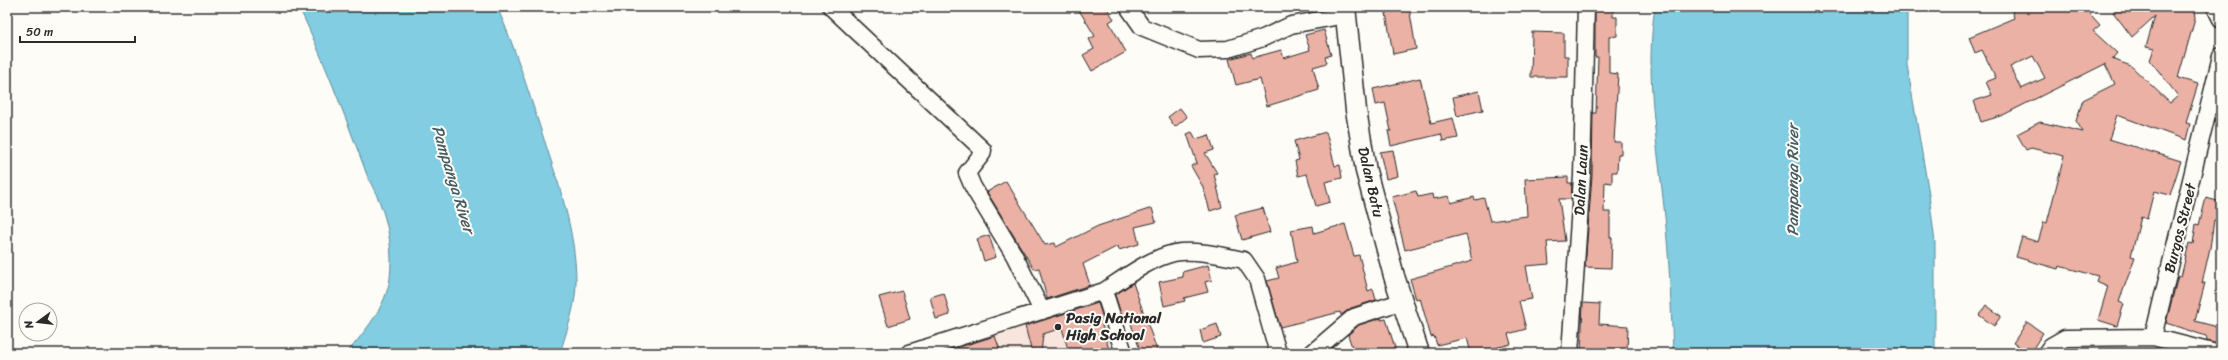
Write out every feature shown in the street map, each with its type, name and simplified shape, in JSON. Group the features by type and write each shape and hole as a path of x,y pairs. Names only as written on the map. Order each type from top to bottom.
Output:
{"main road":[{"name":"Dalan Batu","path":"1346,11 1356,110 1366,171 1419,353"}],"street":[{"path":"831,7 983,150 982,154 967,173 973,187 1014,255 1042,311"},
{"path":"1128,7 1142,27 1199,50 1228,50 1263,38 1291,25 1346,11"},
{"name":"Dalan Laun","path":"1570,353 1582,176 1586,7"},
{"path":"2215,7 2221,19"},
{"name":"Burgos Street","path":"2153,337 2221,56"},
{"path":"909,353 1104,292 1132,273 1174,253 1194,253 1244,260 1257,279 1278,353"},
{"path":"1104,292 1124,353"},
{"path":"1312,353 1354,317 1403,301"},
{"path":"2046,353 2051,346 2065,338 2153,337 2216,353"}],"shaded area":[{"name":"Pasig National High School","path":"1098,300 1114,353 924,353"}],"water":[{"name":"Pampanga River","path":"299,7 497,7 526,83 553,167 573,243 576,291 571,318 560,353 347,353 374,318 388,289 391,268 390,240 380,203 367,174 325,65"},
{"name":"Pampanga River","path":"1655,7 1907,7 1907,65 1929,194 1935,243 1935,353 1673,353 1667,237 1651,79 1652,31"}],"building":[{"path":"1077,7 1106,7 1114,19 1109,22 1126,52 1092,71 1083,55 1094,49 1089,39 1095,36"},
{"path":"1385,7 1409,7 1416,49 1393,54"},
{"path":"1595,7 1613,7 1613,17 1617,17 1617,36 1609,37 1609,73 1618,74 1614,142 1621,142 1621,154 1618,154 1617,172 1612,172 1612,183 1605,182 1604,212 1610,212 1610,237 1612,238 1611,268 1585,267 1592,176 1593,113 1596,113 1598,57 1595,57"},
{"path":"2011,7 2084,7 2100,25 2093,31 2117,53 2112,59 2131,66 2170,103 2178,96 2150,60 2154,49 2146,47 2155,16 2132,37 2113,12 2120,7 2194,7 2195,19 2178,78 2198,84 2186,123 2190,124 2186,140 2117,115 2109,139 2181,161 2170,195 2154,191 2147,219 2141,217 2131,256 2135,257 2119,302 2124,304 2117,326 2098,320 2108,286 2096,281 2098,276 2059,266 2058,269 2016,257 2022,237 2038,242 2044,222 2047,223 2064,156 2031,148 2026,150 2017,134 2040,122 2083,132 2076,121 2083,100 2115,84 2105,64 2001,116 1981,122 1974,101 1992,95 1986,82 1996,78 1982,50 1975,53 1969,37 2014,18","holes":["2033,56 2045,78 2021,89 2010,67"]},
{"path":"1324,30 1331,55 1325,57 1327,63 1313,67 1319,90 1267,106 1260,79 1236,85 1229,59 1251,53 1252,58 1281,50 1284,58 1310,50 1305,35"},
{"path":"1532,32 1564,33 1564,56 1568,56 1568,77 1531,77"},
{"path":"1420,78 1431,123 1453,118 1458,138 1443,141 1441,134 1391,146 1388,131 1391,131 1385,103 1376,105 1373,89"},
{"path":"1479,91 1483,110 1457,116 1453,97"},
{"path":"1180,108 1187,117 1175,127 1168,117"},
{"path":"1192,132 1196,139 1209,135 1214,150 1205,153 1217,173 1214,174 1222,207 1210,211 1203,187 1191,166 1197,163 1187,134"},
{"path":"1326,132 1335,166 1340,165 1342,178 1325,182 1330,202 1316,206 1307,174 1298,176 1295,161 1299,160 1294,141"},
{"path":"1393,150 1398,176 1386,179 1380,152"},
{"path":"1568,177 1568,183 1572,183 1571,199 1559,199 1565,241 1547,242 1549,264 1526,266 1532,299 1519,301 1526,329 1508,334 1511,344 1475,353 1471,353 1467,338 1437,345 1434,336 1431,337 1420,298 1416,299 1410,279 1472,261 1466,234 1405,250 1392,197 1416,191 1418,197 1432,194 1433,199 1449,196 1451,203 1474,197 1475,200 1484,198 1490,221 1527,216 1525,179"},
{"path":"1006,181 1045,245 1055,243 1056,247 1098,226 1152,208 1156,222 1135,227 1139,244 1119,250 1118,246 1083,264 1090,285 1047,299 1039,268 1034,269 987,192"},
{"path":"2206,198 2221,202 2221,222 2214,220 2210,248 2202,283 2205,283 2195,321 2221,328 2221,345 2207,341 2206,336 2166,323 2178,276 2181,277 2189,243 2193,244 2196,224 2199,225"},
{"path":"1263,208 1270,232 1242,240 1235,215"},
{"path":"1345,224 1354,256 1359,255 1368,291 1373,289 1376,300 1351,308 1341,315 1340,312 1280,327 1267,281 1279,278 1276,268 1297,262 1291,230 1313,226 1314,233"},
{"path":"989,235 996,257 984,261 977,239"},
{"path":"1208,265 1212,280 1205,282 1208,292 1184,298 1185,301 1164,306 1159,282 1183,277 1182,272"},
{"path":"1133,283 1158,353 1141,353 1128,315 1122,317 1115,295"},
{"path":"902,291 910,319 888,326 879,297"},
{"path":"944,293 950,315 936,319 930,297"},
{"path":"1098,303 1105,324 1102,325 1110,353 1069,353 1062,328 1043,334 1041,353 1032,353 1025,326"},
{"path":"1583,303 1600,304 1599,324 1628,326 1627,353 1581,353"},
{"path":"1986,305 2001,316 1994,326 1979,315"},
{"path":"1381,318 1381,320 1386,319 1396,351 1389,353 1354,353 1348,335 1359,325"},
{"path":"2027,322 2043,333 2030,353 2013,343"},
{"path":"1217,324 1221,337 1203,343 1200,330"},
{"path":"995,336 1001,353 940,353"}],"place":[{"name":"Pasig National High School","path":"1058,327"}]}
